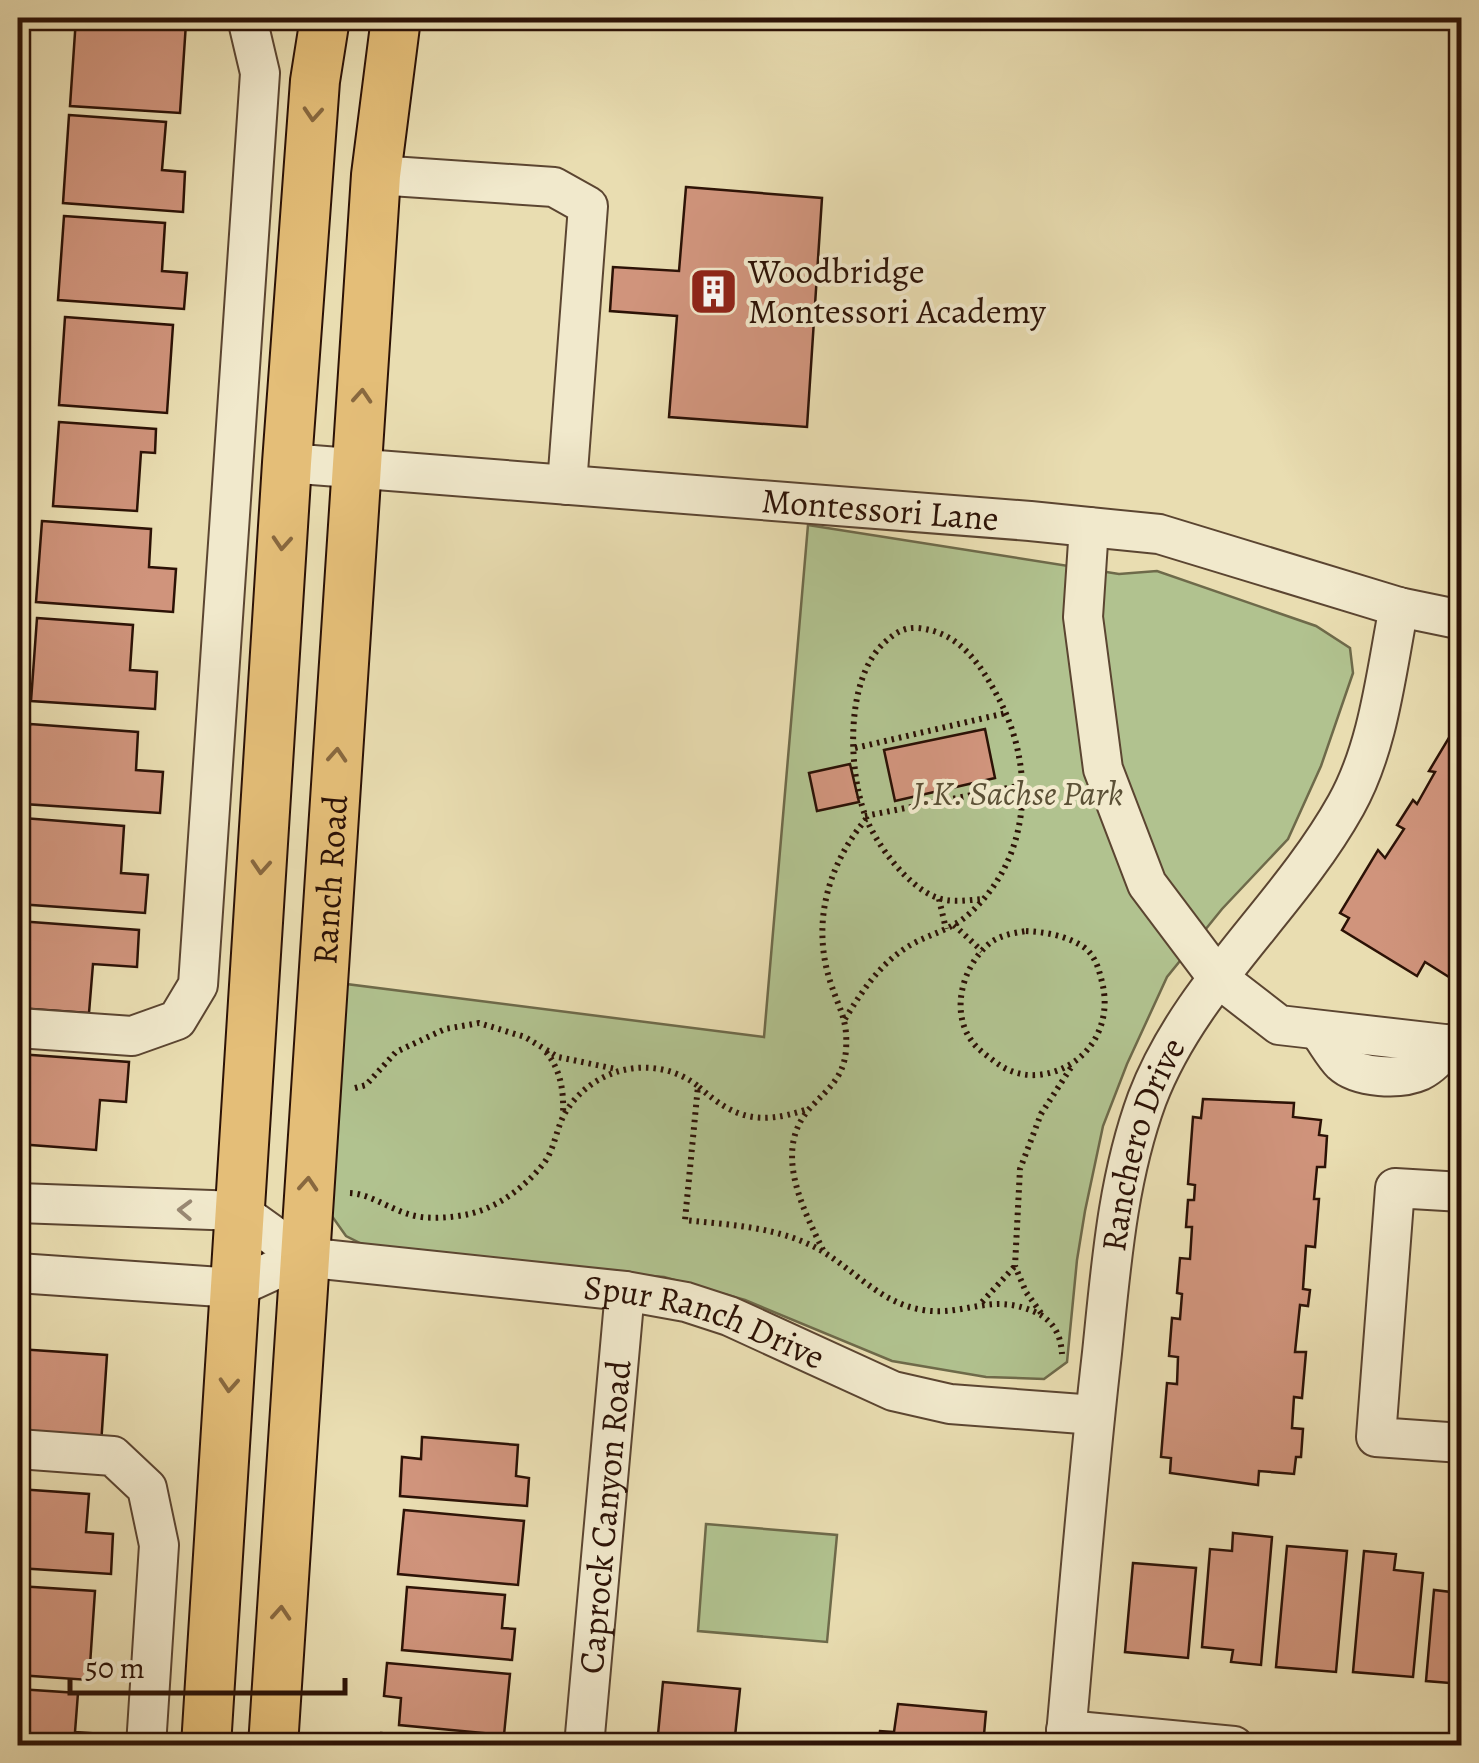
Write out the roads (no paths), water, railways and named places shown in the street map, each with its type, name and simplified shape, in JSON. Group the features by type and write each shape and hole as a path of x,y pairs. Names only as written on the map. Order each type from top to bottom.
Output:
{"main road":[{"name":"Ranch Road","path":"206,1746 287,462 316,80 325,18"},
{"name":"Ranch Road","path":"273,1746 376,175 396,18"}],"street":[{"path":"18,1028 132,1036 177,1020 198,985 260,73 247,18"},
{"path":"376,175 554,187 588,206 567,485"},
{"name":"Montessori Lane","path":"287,462 1160,534 1399,608 1462,620"},
{"path":"1089,527 1082,617 1102,769 1147,884 1217,977 1280,1025 1456,1045"},
{"name":"Ranchero Drive","path":"1065,1738 1116,1219 1129,1158 1169,1049 1217,977 1319,848 1348,801 1378,713 1399,608"},
{"path":"1462,1192 1396,1188 1376,1437 1462,1444"},
{"path":"18,1203 239,1211 303,1257 235,1288 18,1272"},
{"name":"Spur Ranch Drive","path":"303,1257 624,1291 686,1302 729,1316 892,1391 950,1404 1095,1416"},
{"name":"Caprock Canyon Road","path":"584,1746 624,1291"},
{"path":"18,1449 114,1456 146,1488 159,1544 146,1746"},
{"path":"1065,1738 1234,1746"}],"place":[{"name":"Woodbridge Montessori Academy","path":"713,291"}],"park label":[{"name":"J.K. Sachse Park","path":"1018,793"}]}
